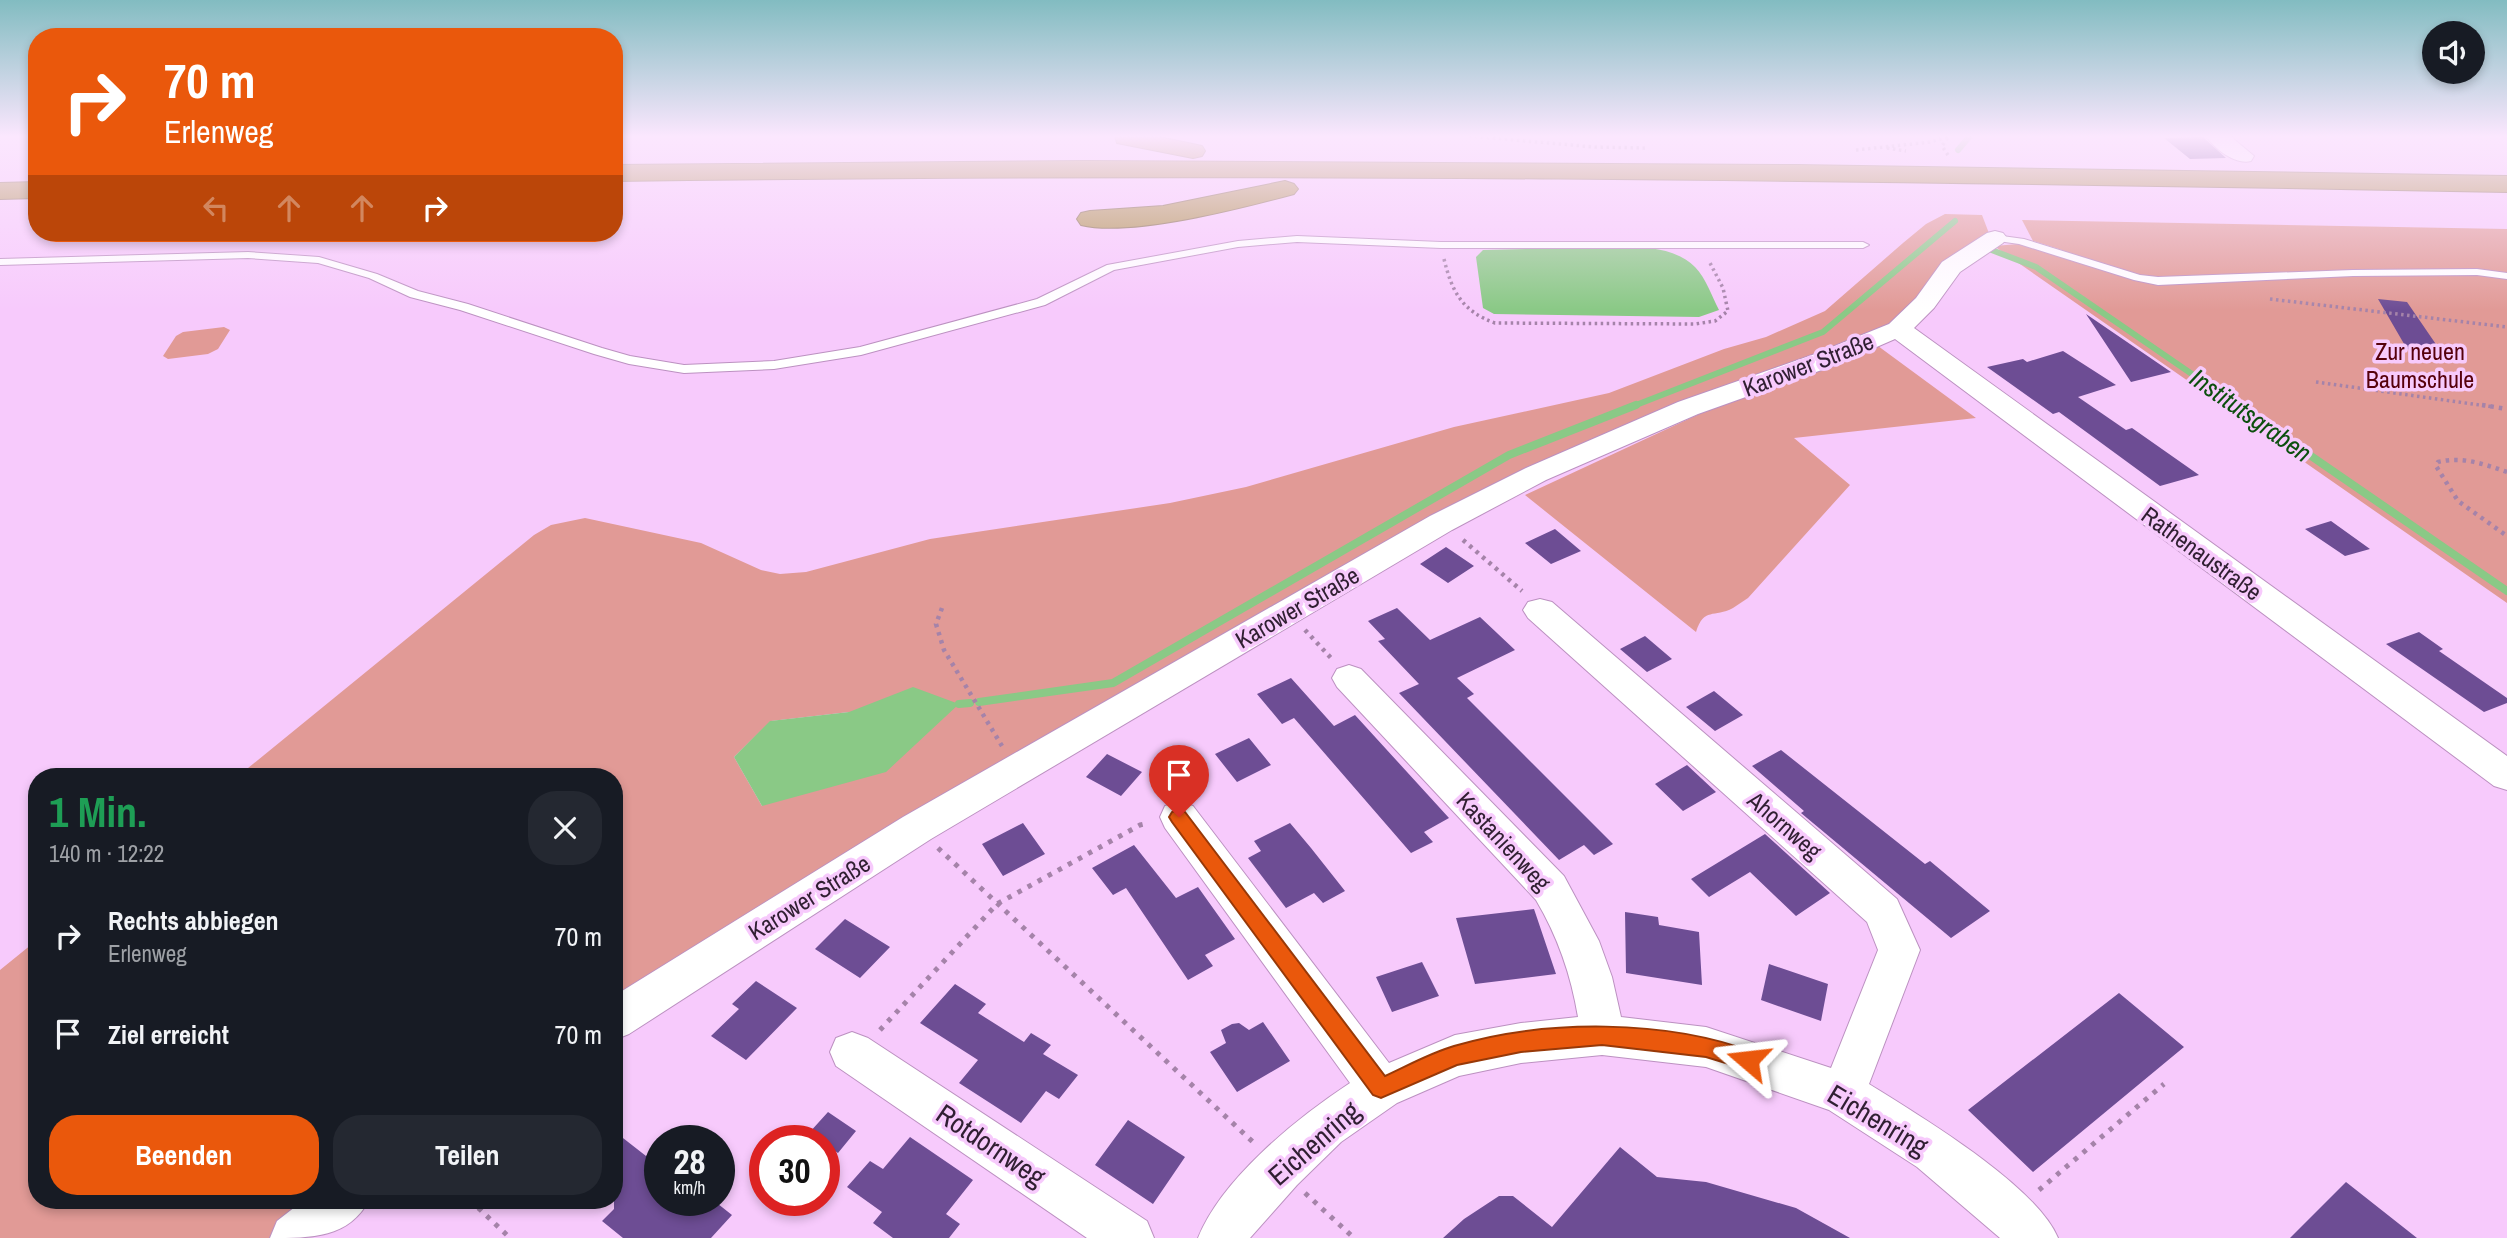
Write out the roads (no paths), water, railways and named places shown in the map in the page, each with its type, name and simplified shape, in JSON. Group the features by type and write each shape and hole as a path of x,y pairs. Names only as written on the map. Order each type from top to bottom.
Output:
{"highway":[{"path":"1090,219 1123,219 1163,214 1235,194"},
{"path":"2029,194 2507,204"},
{"path":"0,211 28,209"}],"street":[{"name":"Karower Straße","path":"623,1014 917,828 1441,523 1536,474 1676,413 1824,360 1898,329 1925,303 1951,267 1994,238"},
{"name":"Rathenaustraße","path":"1898,329 2507,776"},
{"name":"Ahornweg","path":"1540,610 1883,911 1899,950 1843,1093"},
{"name":"Kastanienweg","path":"1349,678 1550,888 1568,915 1584,948 1602,1035"},
{"path":"1179,817 1381,1088"},
{"name":"Eichenring","path":"1222,1238 1234,1219 1325,1126 1381,1088 1455,1056 1521,1042 1602,1035 1706,1047 1843,1093 1934,1151 2010,1214 2033,1216"},
{"name":"Rotdornweg","path":"852,1052 1129,1238"},
{"path":"294,1238 333,1209"}],"lane":[{"path":"1994,238 2020,241 2138,278 2158,281 2353,273 2477,272 2507,276"},
{"path":"0,262 248,255 319,260 373,276 414,294 464,307 608,354 684,369 774,365 861,351 1041,302 1111,267 1238,244 1297,239 1441,245 1863,245"}],"waterway":[{"path":"1631,407 1823,332 1955,221"},
{"name":"Institutsgraben","path":"1989,249 2036,267 2240,407"},
{"path":"979,702 1113,683 1509,455 1636,405"},
{"name":"Institutsgraben","path":"2237,405 2507,591"},
{"path":"959,704 970,703"}],"park label":[{"name":"Zur neuen Baumschule","path":"2420,365"}]}
